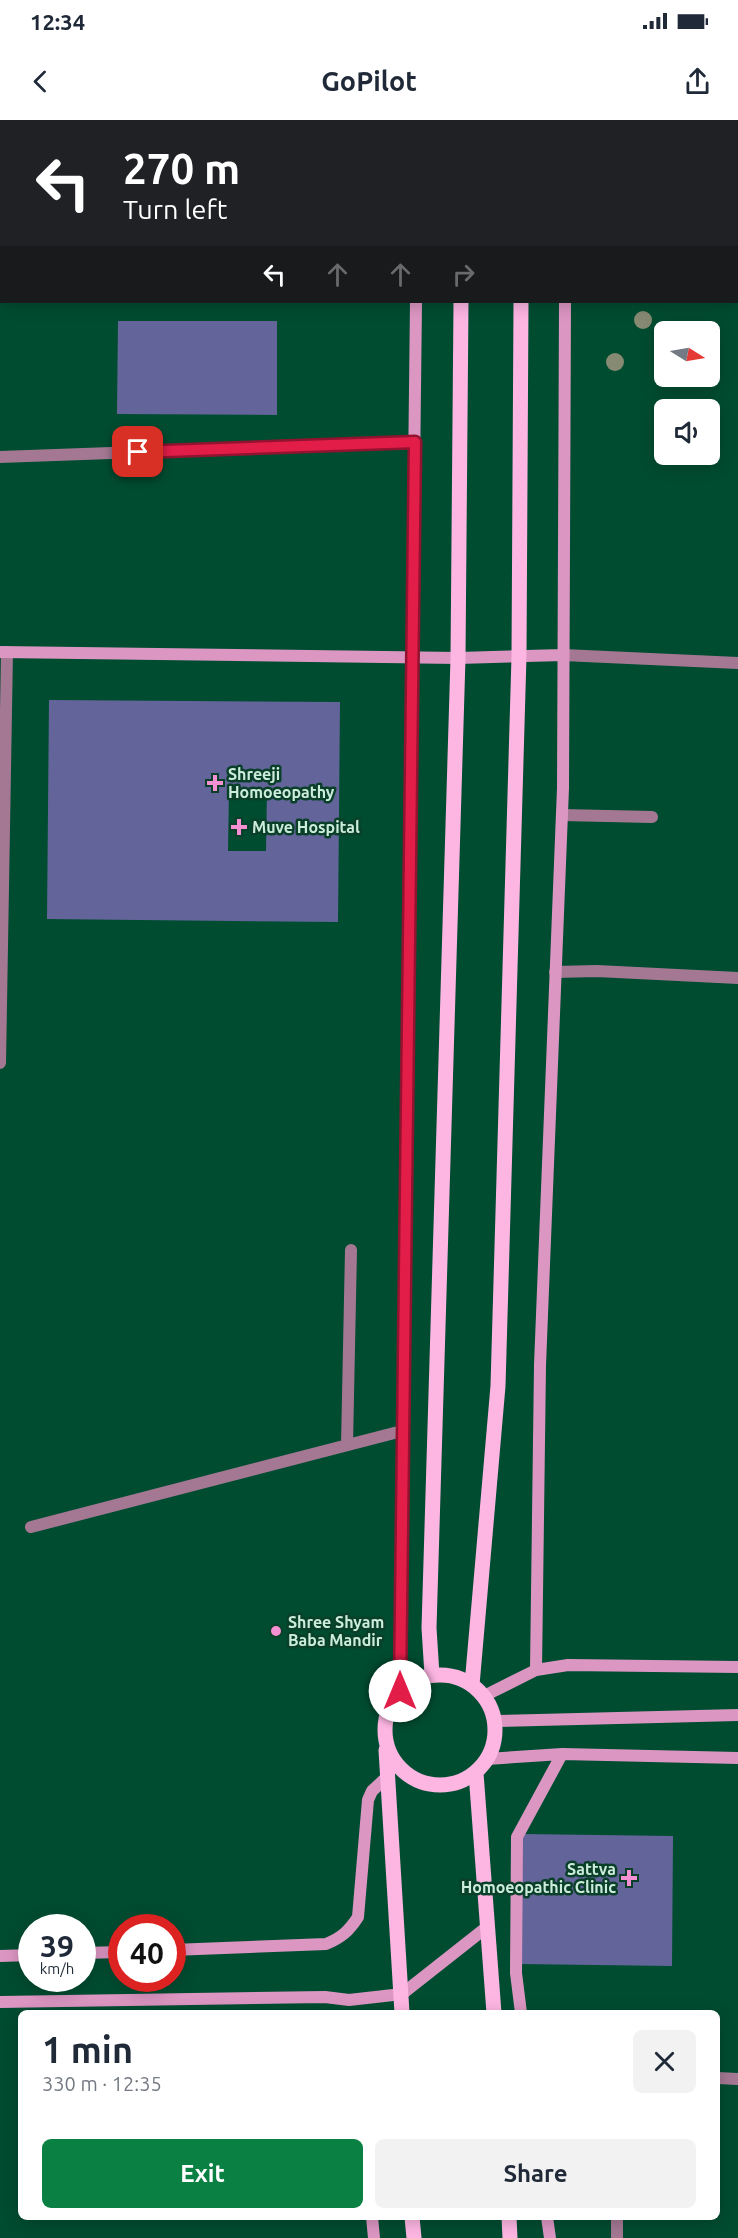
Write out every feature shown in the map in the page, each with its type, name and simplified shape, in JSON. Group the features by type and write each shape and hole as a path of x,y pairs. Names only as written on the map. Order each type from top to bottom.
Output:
{"main road":[{"path":"432,1675 430,1617 458,658 461,303"},
{"path":"472,1685 498,1386 519,656 521,303"},
{"path":"386,1741 390,1755 398,1767 409,1776 422,1783 436,1786 450,1785 476,1773 487,1759 495,1734 495,1721 484,1696 460,1678 446,1675 432,1675 415,1680 400,1691 390,1706 385,1723 386,1741 388,1776 402,1994 402,2010"},
{"path":"476,1773 494,2010"},
{"path":"412,2220 414,2238"},
{"path":"509,2220 510,2238"}],"street":[{"path":"400,1691 416,303"},
{"path":"536,1670 540,1365 561,815 565,303"},
{"path":"0,457 415,442"},
{"path":"0,1063 3,652 458,658 563,655 738,663"},
{"path":"561,815 652,817"},
{"path":"555,972 597,971 738,978"},
{"path":"347,1445 351,1250"},
{"path":"31,1527 402,1431"},
{"path":"484,1696 536,1670 568,1665 738,1667"},
{"path":"495,1721 738,1714"},
{"path":"521,2010 516,1973 517,1837 562,1754"},
{"path":"487,1759 562,1754 738,1758"},
{"path":"186,1949 326,1944 341,1938 351,1929 358,1917 368,1800 372,1791 388,1776"},
{"path":"0,2002 325,1997 349,2000 402,1994 487,1927"},
{"path":"0,1956 18,1955"},
{"path":"349,2000 350,2010"},
{"path":"720,2078 738,2079"},
{"path":"372,2220 374,2238"},
{"path":"547,2220 550,2238"},
{"path":"617,2220 617,2238"}],"building":[{"path":"118,321 277,321 277,415 117,414"},
{"path":"49,700 340,702 338,922 47,919","holes":["229,790 267,790 266,851 228,851"]},
{"path":"522,1834 673,1836 672,1966 520,1964"}],"place":[{"name":"Shreeji Homoeopathy","path":"215,783"},
{"name":"Muve Hospital","path":"239,827"},
{"name":"Shree Shyam Baba Mandir","path":"276,1631"},
{"name":"Sattva Homoeopathic Clinic","path":"629,1878"}],"route":[{"path":"138,452 415,442 400,1691"}]}
